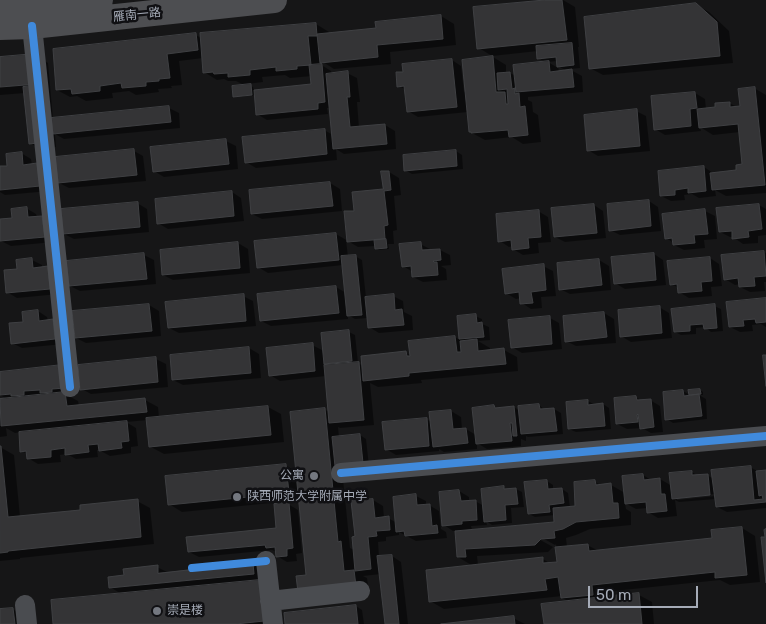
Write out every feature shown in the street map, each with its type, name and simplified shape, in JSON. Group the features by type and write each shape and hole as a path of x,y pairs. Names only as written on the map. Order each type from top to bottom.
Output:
{"main road":[{"name":"雁南一路","path":"0,9 100,0"},
{"name":"雁南一路","path":"0,27 32,26 274,0"}],"street":[{"path":"32,26 70,387"},
{"path":"341,473 766,436"},
{"path":"266,561 273,624"},
{"path":"270,601 360,591"}],"building":[{"path":"562,0 567,40 477,49 473,7"},
{"path":"696,3 717,22 720,56 589,69 584,17"},
{"path":"441,15 443,39 377,45 378,57 320,63 317,34 376,28 375,22"},
{"path":"316,23 317,36 308,36 311,65 297,66 297,69 276,71 276,67 250,70 250,75 228,77 228,73 203,73 200,33"},
{"path":"196,33 198,50 167,54 170,78 146,82 146,86 122,88 121,83 100,86 100,91 72,94 71,89 56,90 53,49"},
{"path":"572,43 574,65 557,67 556,57 537,59 536,46"},
{"path":"35,54 38,84 0,87 0,57"},
{"path":"493,56 496,92 505,92 506,104 508,104 507,89 498,90 497,73 510,72 512,89 515,88 515,94 519,93 520,107 525,106 528,135 509,137 508,130 469,132 462,60"},
{"path":"452,59 457,107 407,112 404,86 397,87 396,72 403,72 402,64"},
{"path":"549,61 550,72 572,69 574,87 516,92 513,65"},
{"path":"322,64 325,102 318,103 318,109 256,115 254,90 311,84 309,65"},
{"path":"348,71 350,97 347,97 350,127 385,124 387,144 333,149 326,74"},
{"path":"251,84 252,95 233,97 232,86"},
{"path":"41,85 47,142 29,144 23,87"},
{"path":"755,87 765,185 712,190 710,173 736,170 736,165 742,164 738,124 699,128 697,109 715,107 715,103 730,102 730,107 740,106 738,89"},
{"path":"695,92 697,108 690,109 691,126 654,130 651,96"},
{"path":"169,106 171,122 53,134 51,118"},
{"path":"637,109 640,146 587,151 584,115"},
{"path":"325,129 327,154 245,163 242,137"},
{"path":"226,139 229,164 153,172 150,147"},
{"path":"134,149 137,175 58,183 55,157"},
{"path":"456,150 457,166 404,171 403,155"},
{"path":"22,152 23,165 37,163 40,186 0,190 0,166 7,166 6,154"},
{"path":"704,166 706,191 688,193 688,188 675,190 675,195 660,196 658,171"},
{"path":"381,171 389,171 391,190 384,191 388,225 384,226 385,239 347,242 344,211 354,211 352,192 383,189"},
{"path":"330,182 333,206 251,214 249,190"},
{"path":"232,191 234,216 157,224 155,199"},
{"path":"649,200 651,226 609,231 607,204"},
{"path":"138,202 140,227 63,234 61,209"},
{"path":"594,204 597,233 554,237 551,208"},
{"path":"759,204 762,229 748,231 749,237 732,239 732,231 719,232 716,208"},
{"path":"27,207 28,217 42,216 45,237 0,241 0,219 12,218 11,209"},
{"path":"705,209 708,234 694,235 695,243 673,245 672,238 665,239 662,214"},
{"path":"539,210 541,237 528,238 529,248 512,250 511,240 498,242 496,214"},
{"path":"336,233 339,260 257,268 254,241"},
{"path":"386,239 387,248 375,249 374,240"},
{"path":"238,242 240,268 162,275 160,250"},
{"path":"421,242 422,250 440,249 441,260 433,261 437,262 438,275 412,277 411,266 402,267 399,244"},
{"path":"764,251 766,276 754,277 755,286 739,287 738,278 724,280 721,255"},
{"path":"144,253 147,279 69,286 66,261"},
{"path":"654,253 656,280 614,284 611,257"},
{"path":"356,255 362,315 347,316 341,256"},
{"path":"710,257 712,281 701,282 702,291 678,293 677,284 670,285 667,261"},
{"path":"32,258 33,268 48,266 50,289 6,293 4,270 17,269 16,260"},
{"path":"599,259 602,285 559,290 557,263"},
{"path":"544,264 546,290 531,292 533,303 520,304 519,292 505,294 502,269"},
{"path":"336,286 339,313 260,321 257,294"},
{"path":"244,294 246,321 168,328 165,302"},
{"path":"394,294 395,310 402,309 404,325 368,328 365,297"},
{"path":"766,298 766,322 756,323 755,319 743,320 744,326 729,327 726,302"},
{"path":"149,304 152,331 75,338 72,311"},
{"path":"715,304 717,328 704,329 703,324 690,325 690,331 674,332 671,309"},
{"path":"660,306 662,333 620,337 618,310"},
{"path":"38,310 39,321 53,319 55,339 11,344 9,323 23,322 22,312"},
{"path":"604,312 607,337 565,342 563,316"},
{"path":"476,314 477,323 482,322 484,337 459,339 457,316"},
{"path":"550,316 552,344 511,348 508,320"},
{"path":"349,330 352,361 324,364 321,333"},
{"path":"455,336 457,352 461,352 460,341 477,339 478,351 504,348 506,364 409,373 409,376 363,381 361,356 406,351 407,356 410,356 408,341"},
{"path":"313,343 315,371 269,376 266,348"},
{"path":"249,347 251,373 172,380 170,355"},
{"path":"763,355 766,355 766,386"},
{"path":"156,357 158,382 80,390 78,365"},
{"path":"359,362 364,420 329,423 324,365"},
{"path":"62,365 65,388 52,389 52,392 40,393 40,390 24,391 24,395 0,395 0,372"},
{"path":"700,389 701,394 689,395 688,390"},
{"path":"683,390 684,396 699,394 702,416 665,420 663,392"},
{"path":"65,392 67,406 145,398 147,412 1,426 0,399"},
{"path":"636,396 637,400 651,399 654,427 640,429 638,414 638,422 616,424 614,398"},
{"path":"588,400 588,405 603,403 605,426 568,429 566,402"},
{"path":"539,404 540,409 554,408 557,431 521,434 518,406"},
{"path":"494,405 495,408 514,406 517,436 513,436 512,423 510,423 512,441 476,444 472,408"},
{"path":"268,406 271,435 149,447 146,418"},
{"name":"公寓","path":"325,408 338,542 341,541 344,571 354,570 356,586 298,592 296,576 306,575 290,412"},
{"path":"451,410 453,429 466,428 468,443 433,447 429,412"},
{"path":"427,418 429,446 385,450 382,422"},
{"path":"127,421 129,441 121,442 122,448 99,451 98,444 88,445 89,452 65,455 65,448 51,450 51,457 27,459 26,451 20,452 19,432"},
{"path":"360,434 363,463 335,466 332,437"},
{"path":"0,446 8,517 80,510 80,505 138,499 141,537 0,553"},
{"path":"286,464 289,493 168,505 165,476"},
{"path":"751,466 754,500 763,499 762,495 759,496 756,471 766,470 766,502 716,507 711,470"},
{"path":"692,471 692,475 708,474 710,495 672,499 669,473"},
{"path":"643,474 644,480 660,478 661,494 665,494 667,511 647,513 646,502 625,504 622,476"},
{"path":"547,480 548,489 562,488 564,503 549,505 550,512 528,514 524,482"},
{"path":"595,480 596,485 611,483 613,503 618,503 619,518 576,522 563,529 554,531 555,538 541,539 535,545 465,549 466,557 457,557 455,531 554,522 553,508 575,506 574,482"},
{"path":"504,486 504,489 516,488 518,504 505,505 506,520 484,522 481,489"},
{"path":"459,490 461,501 476,500 477,520 462,521 462,524 442,526 439,492"},
{"path":"416,494 417,505 430,504 432,526 437,525 438,533 405,536 404,531 396,532 393,497"},
{"path":"373,499 375,518 389,516 390,530 376,531 377,536 368,537 371,569 355,571 352,537 355,536 351,501"},
{"path":"289,503 293,548 287,549 287,556 276,557 275,547 266,548 265,545 188,552 186,537 276,528 274,504"},
{"path":"742,527 747,575 715,578 715,572 592,585 593,595 561,598 558,577 545,579 547,590 429,602 426,570 543,557 543,563 557,562 555,547 588,544 589,551 712,538 711,530"},
{"path":"766,529 766,583 761,537 765,537 764,530"},
{"path":"392,555 399,624 385,624 377,556"},
{"path":"253,563 254,574 109,588 108,577 124,575 123,569 158,565 158,573"},
{"name":"崇是楼","path":"260,580 264,621 236,624 53,624 51,600"},
{"path":"639,593 642,624 544,624 541,604"},
{"path":"356,605 358,624 285,624 284,613"},
{"path":"13,608 15,624 0,624 0,609"},
{"path":"514,616 515,624 441,624"}],"cycle path":[{"path":"32,26 70,387"},
{"path":"341,473 766,436"},
{"path":"192,568 266,561"}],"place":[{"name":"公寓","path":"314,476"},
{"name":"陕西师范大学附属中学","path":"237,497"},
{"name":"崇是楼","path":"157,611"}]}
